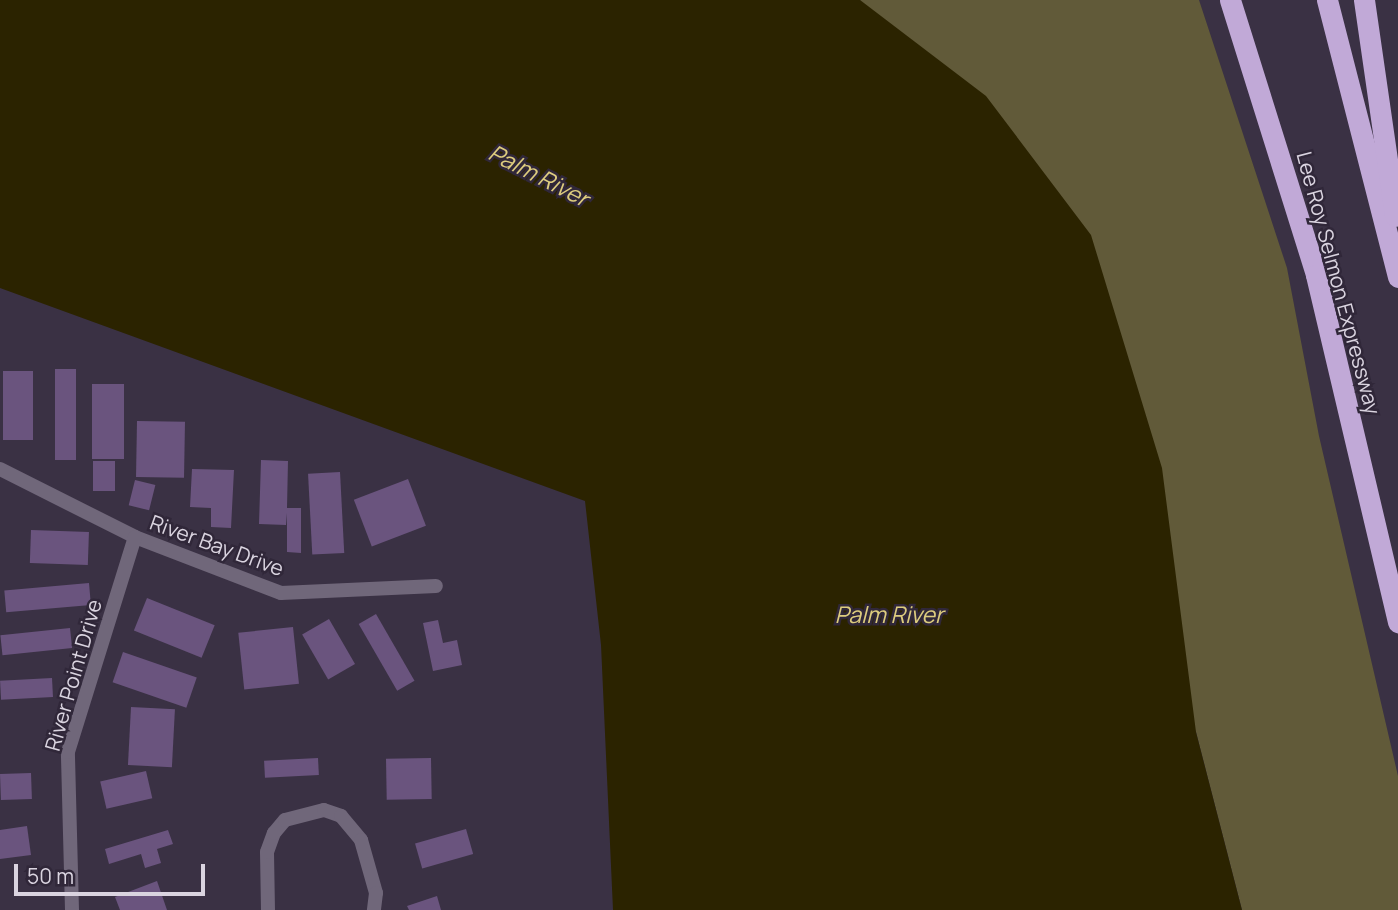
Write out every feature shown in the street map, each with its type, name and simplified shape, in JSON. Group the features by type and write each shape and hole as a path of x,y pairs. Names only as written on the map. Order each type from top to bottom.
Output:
{"highway":[{"name":"Lee Roy Selmon Expressway","path":"1230,0 1316,275 1398,622"},
{"path":"1327,0 1398,277"},
{"path":"1364,0 1398,241"}],"street":[{"name":"River Bay Drive","path":"0,469 135,537 281,593 436,586"},
{"name":"River Point Drive","path":"72,910 68,752 135,537"},
{"path":"268,910 267,852 274,833 285,820 324,810 341,816 361,841 376,893 374,910"}],"shaded area":[{"path":"860,0 1199,0 1287,268 1319,436 1398,776 1398,910 1242,910 1196,732"}],"water":[{"name":"Palm River","path":"0,0 860,0 986,96 1091,235 1162,468 1196,732 1242,910 613,910 601,645 585,501 0,288"}],"building":[{"path":"55,369 76,369 76,460 55,460"},
{"path":"3,371 33,371 33,440 3,440"},
{"path":"92,384 124,384 124,459 92,459"},
{"path":"137,421 185,422 184,478 136,477"},
{"path":"261,460 288,461 287,508 301,508 301,553 287,552 287,513 286,525 259,524"},
{"path":"93,461 115,461 115,491 93,491"},
{"path":"192,469 234,470 231,528 211,527 211,508 190,507"},
{"path":"340,472 344,553 312,555 308,474"},
{"path":"408,479 426,526 372,546 354,500"},
{"path":"135,480 155,485 149,510 129,505"},
{"path":"31,530 89,532 88,565 30,563"},
{"path":"89,583 91,605 6,612 4,590"},
{"path":"147,598 215,625 202,658 134,630"},
{"path":"376,614 415,681 397,691 359,624"},
{"path":"329,619 355,664 328,680 302,634"},
{"path":"438,620 443,643 457,640 462,665 433,671 423,623"},
{"path":"293,627 299,684 244,689 238,633"},
{"path":"70,628 72,648 2,655 0,635"},
{"path":"123,652 197,677 186,708 113,682"},
{"path":"52,678 53,697 1,700 0,681"},
{"path":"131,707 175,709 172,767 128,765"},
{"path":"318,758 319,775 265,778 264,761"},
{"path":"431,758 432,799 387,800 386,759"},
{"path":"146,771 152,798 107,809 100,782"},
{"path":"31,773 32,799 1,800 0,774"},
{"path":"27,826 31,855 0,859 0,830"},
{"path":"466,829 473,854 422,869 415,844"},
{"path":"168,830 173,844 157,849 161,863 145,868 141,854 109,864 105,849"},
{"path":"157,881 167,910 120,910 115,897"},
{"path":"437,896 441,910 409,910 407,906"}]}
